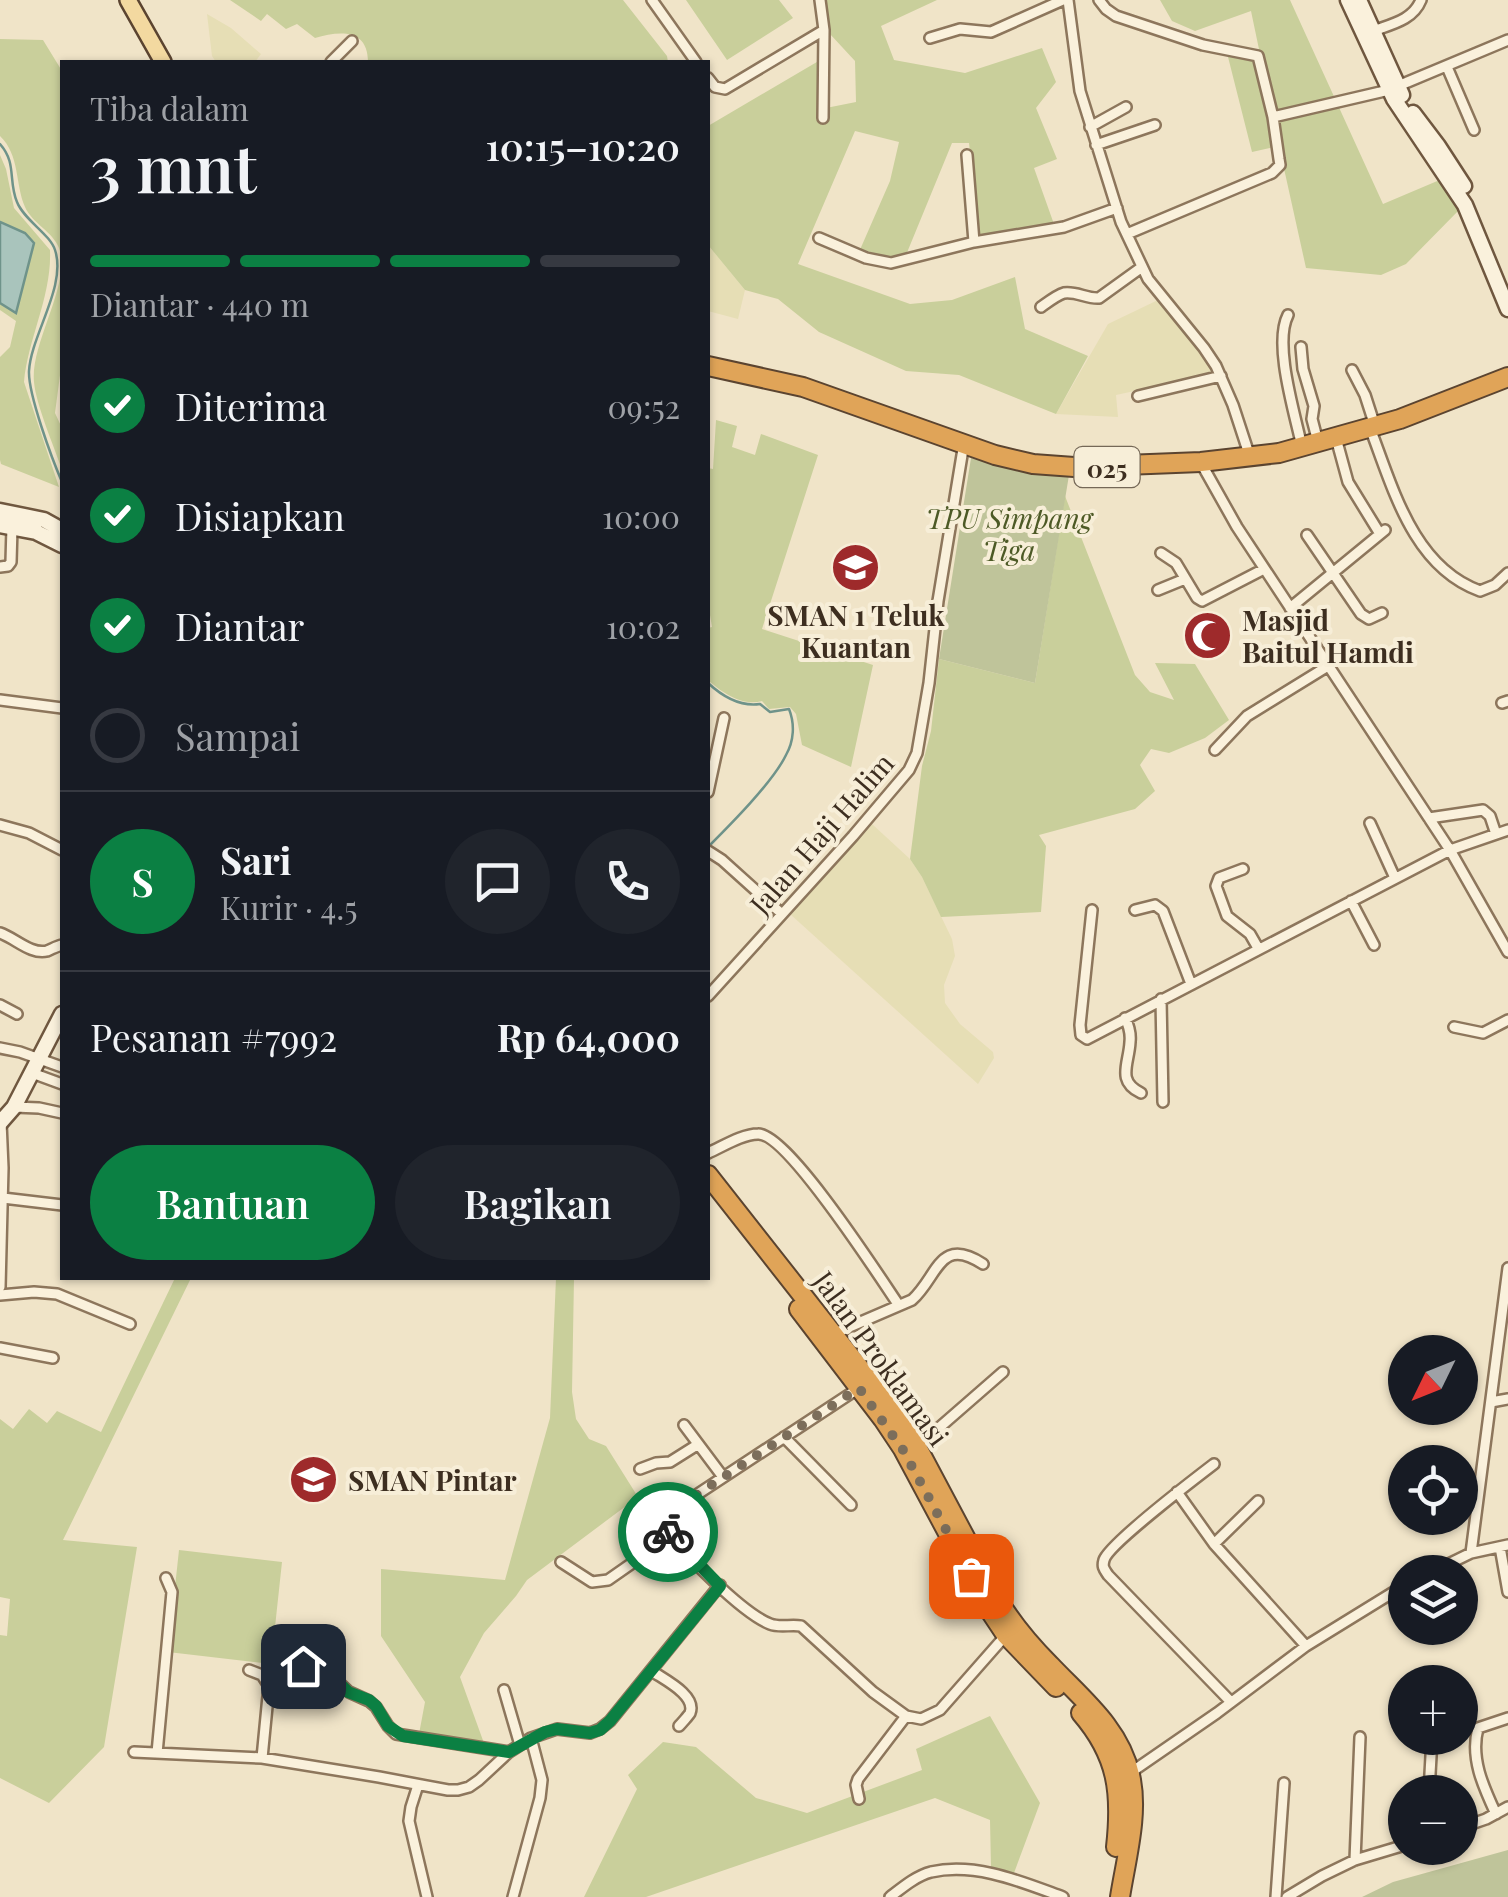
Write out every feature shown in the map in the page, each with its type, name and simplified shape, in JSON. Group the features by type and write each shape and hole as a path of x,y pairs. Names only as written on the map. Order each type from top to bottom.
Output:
{"highway":[{"name":"025","path":"710,366 803,388 1014,460 1074,468 1201,462 1319,443 1452,400 1508,377"},
{"name":"Jalan Proklamasi","path":"710,1178 903,1450 976,1573 1016,1627 1110,1730 1130,1773 1132,1811 1120,1897"},
{"name":"Jalan Proklamasi","path":"710,1194 804,1307 833,1334 895,1412 917,1448 1006,1635 1092,1725 1113,1768 1120,1810 1110,1897"}],"main road":[{"path":"128,0 162,60"},
{"path":"1348,0 1394,88 1460,178 1508,284"},
{"path":"1359,0 1404,117 1465,204 1508,309"},
{"path":"0,511 44,520 60,529"},
{"path":"6,526 36,532 60,544"},
{"path":"1,1122 14,1107 60,1018"}],"street":[{"path":"652,0 695,60"},
{"path":"820,0 824,118"},
{"path":"930,38 960,29 990,32 1066,0 1080,92 1126,234 1158,292 1204,348 1220,376 1250,457"},
{"path":"1099,0 1116,16 1204,46 1258,56 1274,117 1280,164 1272,174 1126,234"},
{"path":"1374,31 1412,14 1421,0"},
{"path":"710,81 715,87 725,89 824,30"},
{"path":"1274,117 1394,88 1508,40"},
{"path":"333,60 352,41"},
{"path":"1447,67 1474,130"},
{"path":"1090,128 1126,107"},
{"path":"1096,145 1155,125"},
{"path":"967,155 974,242"},
{"path":"819,238 866,258 891,263 974,242 1064,226 1117,208"},
{"path":"1041,306 1063,294 1099,298 1142,267"},
{"path":"1288,315 1281,334 1284,362 1319,443 1383,532 1290,608"},
{"path":"1301,347 1319,443"},
{"path":"1352,370 1365,395 1372,426 1406,518 1421,547 1449,572 1480,590 1495,586 1508,573"},
{"path":"1138,396 1220,376"},
{"name":"Jalan Haji Halim","path":"710,994 909,770 916,753 929,683 964,443"},
{"path":"1201,462 1264,568 1450,850 1508,952"},
{"path":"0,567 11,562 6,526"},
{"path":"1307,534 1361,614 1369,619 1382,614"},
{"path":"1161,553 1176,563 1197,598 1204,601 1264,568"},
{"path":"1158,590 1186,579"},
{"path":"1214,750 1247,716 1328,666"},
{"path":"0,700 60,708"},
{"path":"710,783 724,718"},
{"path":"1429,818 1483,810 1490,816 1496,834"},
{"path":"1370,824 1396,878"},
{"path":"0,825 29,833 60,849"},
{"path":"1092,910 1080,1032 1088,1038 1450,850 1508,830"},
{"path":"710,853 782,914"},
{"path":"1243,869 1219,878 1216,886 1227,916 1250,934 1258,948"},
{"path":"1351,901 1374,944"},
{"path":"1135,910 1153,904 1163,911 1191,984"},
{"path":"0,934 34,952 60,945"},
{"path":"1161,999 1163,1102"},
{"path":"0,1005 18,1014"},
{"path":"1126,1018 1131,1036 1126,1078 1129,1085 1142,1093"},
{"path":"1454,1027 1483,1033 1508,1020"},
{"path":"0,1048 20,1052 60,1083"},
{"path":"36,1067 60,1068"},
{"path":"14,1107 60,1113"},
{"path":"0,1287 1,1122"},
{"path":"710,1152 758,1134 769,1136 834,1211 898,1304"},
{"path":"3,1198 60,1205"},
{"path":"833,1334 912,1300 948,1257 965,1254 983,1264"},
{"path":"1471,1553 1491,1402 1503,1349 1508,1268"},
{"path":"0,1296 57,1294 130,1324"},
{"path":"0,1348 53,1358"},
{"path":"917,1448 1003,1372"},
{"path":"859,1388 666,1516 664,1528 720,1586 775,1626 802,1626 873,1692 906,1716 921,1719 940,1710 1006,1635"},
{"path":"1491,1402 1508,1399"},
{"path":"684,1425 723,1477"},
{"path":"784,1437 851,1505"},
{"path":"640,1470 670,1462 697,1445"},
{"path":"1214,1464 1108,1553 1103,1562 1128,1598 1231,1702"},
{"path":"1178,1492 1214,1544 1306,1646"},
{"path":"1214,1544 1258,1501"},
{"path":"561,1562 592,1582 608,1580 671,1536"},
{"path":"1467,1555 1504,1546 1508,1592"},
{"path":"156,1752 172,1592 166,1578"},
{"path":"134,1752 262,1758 448,1790 469,1787 509,1752 532,1738 557,1729 590,1733 600,1730 720,1586"},
{"path":"1130,1773 1306,1646 1388,1596"},
{"path":"303,1666 331,1675 348,1692 369,1700 396,1734 509,1752"},
{"path":"249,1670 262,1675 269,1686 262,1758"},
{"path":"652,1671 689,1700 691,1710 679,1726"},
{"path":"504,1690 520,1745"},
{"path":"859,1799 858,1779 906,1716"},
{"path":"1496,1814 1480,1780 1476,1737 1478,1728 1508,1718"},
{"path":"1355,1860 1360,1737"},
{"path":"513,1897 540,1798 542,1780 532,1738"},
{"path":"1276,1897 1284,1783"},
{"path":"418,1785 409,1822 427,1897"},
{"path":"1478,1821 1508,1807"},
{"path":"1287,1897 1355,1860 1388,1850"},
{"path":"890,1897 931,1872 960,1870 990,1873 1063,1897"}],"shaded area":[{"path":"207,14 231,28 261,54 256,60 215,60"},
{"path":"710,247 745,290 738,319 710,312"},
{"path":"1158,300 1202,352 1213,374 1116,395 1118,417 1056,414 1108,324"},
{"path":"872,824 910,859 952,939 955,956 944,985 945,1003 960,1024 993,1052 994,1058 978,1084 790,914"}],"green space":[{"path":"230,0 623,0 668,60 368,60 363,43 350,35 315,38 297,24 286,29 267,14 261,21"},
{"path":"686,0 779,0 793,18 727,60"},
{"path":"825,0 937,0 881,26 894,60 965,73 1042,48 1056,82 1036,108 1057,159 1034,168 1055,227 979,235 969,143 952,143 906,255 889,260 859,252 890,181 899,142 855,131 798,264 910,304 952,300 1015,277 1025,329 1088,356 1056,414 959,375 906,371 819,332 778,299 745,290 710,247 710,125 822,59 821,109 856,102 855,61 830,34"},
{"path":"1160,0 1290,0 1383,204 1442,179 1461,208 1406,264 1381,275 1306,268 1279,146 1252,152 1226,49 1260,54 1251,11 1195,31 1172,21"},
{"path":"0,39 43,40 60,68 60,255 56,242 25,207 11,152 0,136"},
{"path":"0,155 14,208 50,250 47,284 24,382 59,487 1,464 0,460 0,357 10,347 16,321 0,310 0,303 16,312 25,233 0,222"},
{"path":"60,278 60,375 55,413 60,424 60,464 34,382 38,350"},
{"path":"716,420 737,426 732,447 755,455 761,434 818,455 762,629 873,665 851,767 802,745 796,714 790,707 769,709 762,701 740,700 710,682 710,468 713,469"},
{"name":"TPU Simpang Tiga","path":"971,458 1069,475 1035,683 939,659"},
{"path":"1065,496 1135,675 1150,692 1174,700 1155,663 1195,664 1229,720 1205,738 1169,753 1151,749 1140,765 1155,791 1135,809 1039,835 1046,846 1041,912 941,917 910,859 939,659 1035,683"},
{"path":"174,1280 190,1280 63,1540 137,1547 104,1747 49,1803 0,1778 0,1635 7,1636 10,1599 0,1597 0,1419 13,1429 29,1409 47,1423 57,1411 101,1432"},
{"path":"556,1280 574,1280 572,1392 576,1419 589,1439 606,1446 638,1497 527,1580 484,1633 460,1677 485,1746 419,1734 425,1702 381,1636 381,1569 505,1580 550,1418"},
{"path":"179,1550 282,1562 271,1664 168,1652"},
{"path":"990,1716 1040,1803 1011,1881 991,1867 990,1820 935,1798 646,1897 584,1897 637,1789 628,1775 663,1742 696,1747 756,1798 807,1813 922,1770 916,1749"},
{"path":"1508,1850 1508,1897 1362,1897 1393,1882 1454,1865 1478,1865 1478,1858"}],"water":[{"path":"0,222 25,233 34,243 16,313 0,303"}],"waterway":[{"path":"0,144 9,158 17,202 55,250 53,295 29,371 36,410 60,477"},
{"path":"710,685 738,702 760,704 770,712 789,709 793,726 791,744 780,766 710,845"}],"way so far":[{"path":"668,1532 664,1522 672,1511 859,1388 903,1450 971,1576"}],"place":[{"name":"SMAN 1 Teluk Kuantan","path":"856,567"},
{"name":"Masjid Baitul Hamdi","path":"1207,635"},
{"name":"SMAN Pintar","path":"313,1479"}],"route":[{"path":"303,1666 331,1675 348,1692 369,1700 388,1726 403,1736 509,1752 557,1729 590,1733 600,1730 720,1586 668,1532"}]}
